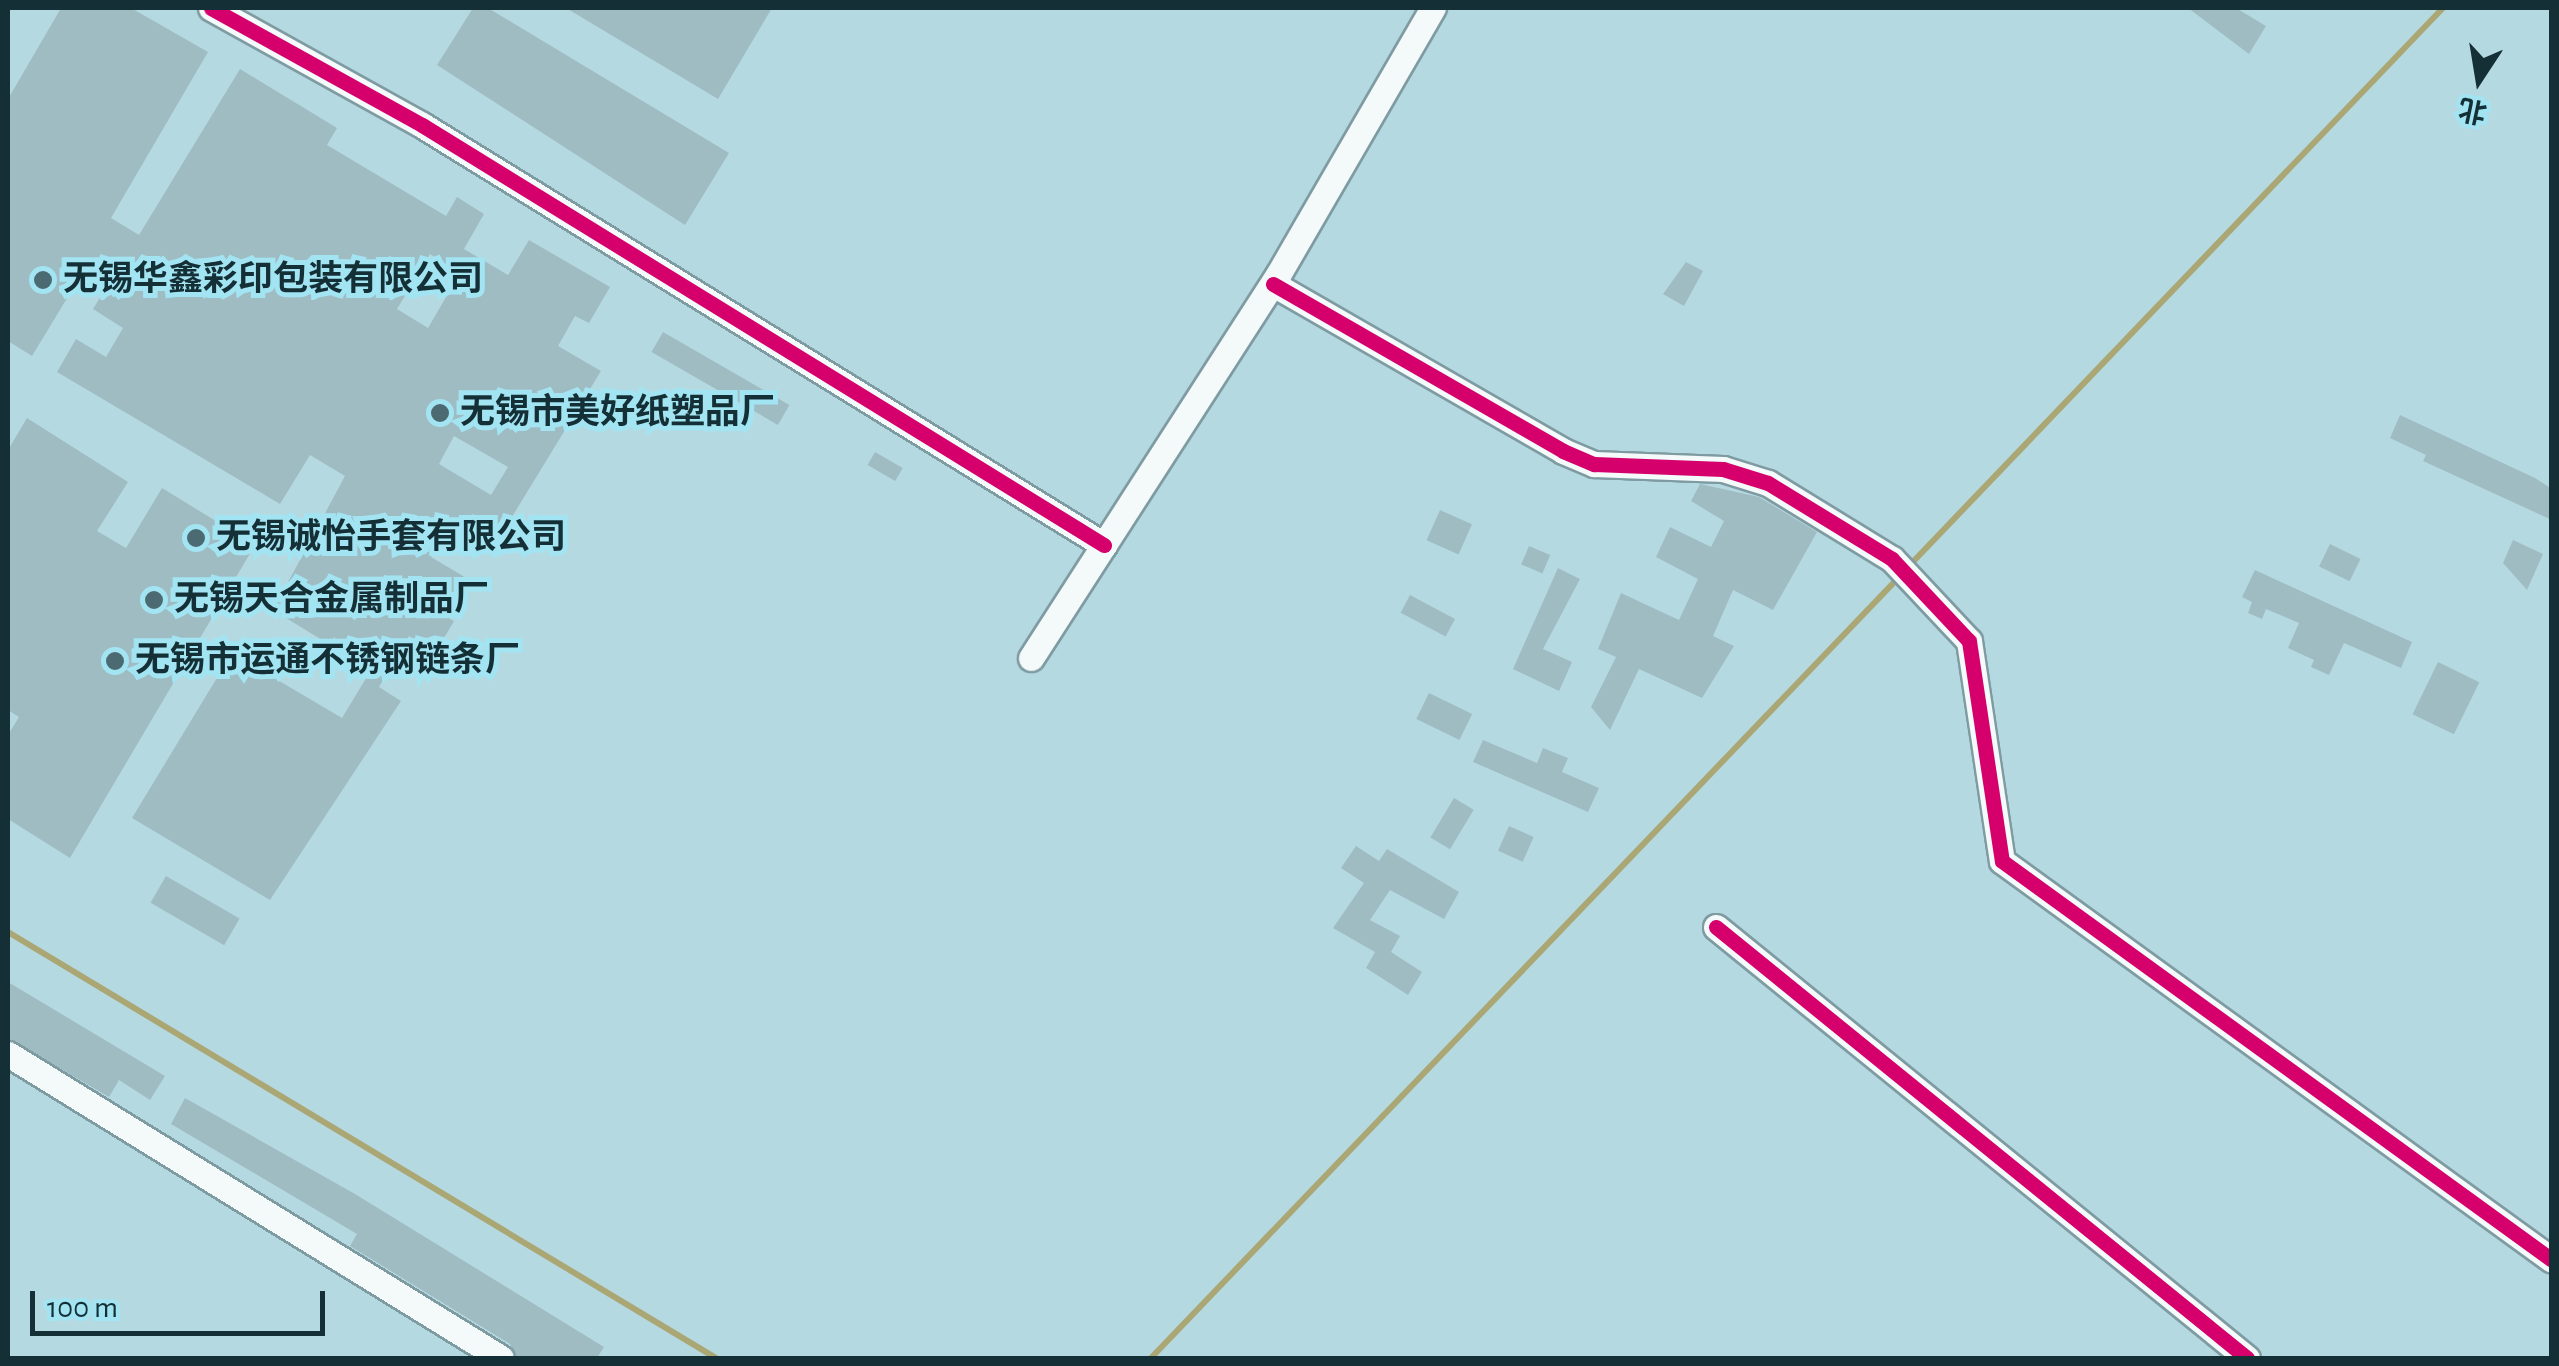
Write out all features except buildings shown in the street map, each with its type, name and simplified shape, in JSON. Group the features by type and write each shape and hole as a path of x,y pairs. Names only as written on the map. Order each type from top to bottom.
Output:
{"street":[{"path":"211,8 422,125 1104,545"},
{"path":"1030,658 1273,284 1434,8"},
{"path":"1273,284 1563,451 1594,464 1723,469 1768,483 1892,559 1969,641 2002,862 2552,1260"},
{"path":"1716,927 2247,1358"},
{"path":"8,1054 501,1358"}],"waterway":[{"path":"1908,567 2443,8"},
{"path":"1151,1358 1900,576"},
{"path":"8,932 716,1358"}],"cycle path":[{"path":"211,8 422,125 1104,545"},
{"path":"1273,284 1563,451 1594,464 1723,469 1768,483 1892,559 1969,641 2002,861 2552,1260"},
{"path":"1716,927 2247,1358"}],"place":[{"name":"无锡华鑫彩印包装有限公司","path":"43,280"},
{"name":"无锡市美好纸塑品厂","path":"440,413"},
{"name":"无锡诚怡手套有限公司","path":"196,538"},
{"name":"无锡天合金属制品厂","path":"154,600"},
{"name":"无锡市运通不锈钢链条厂","path":"115,661"}]}
